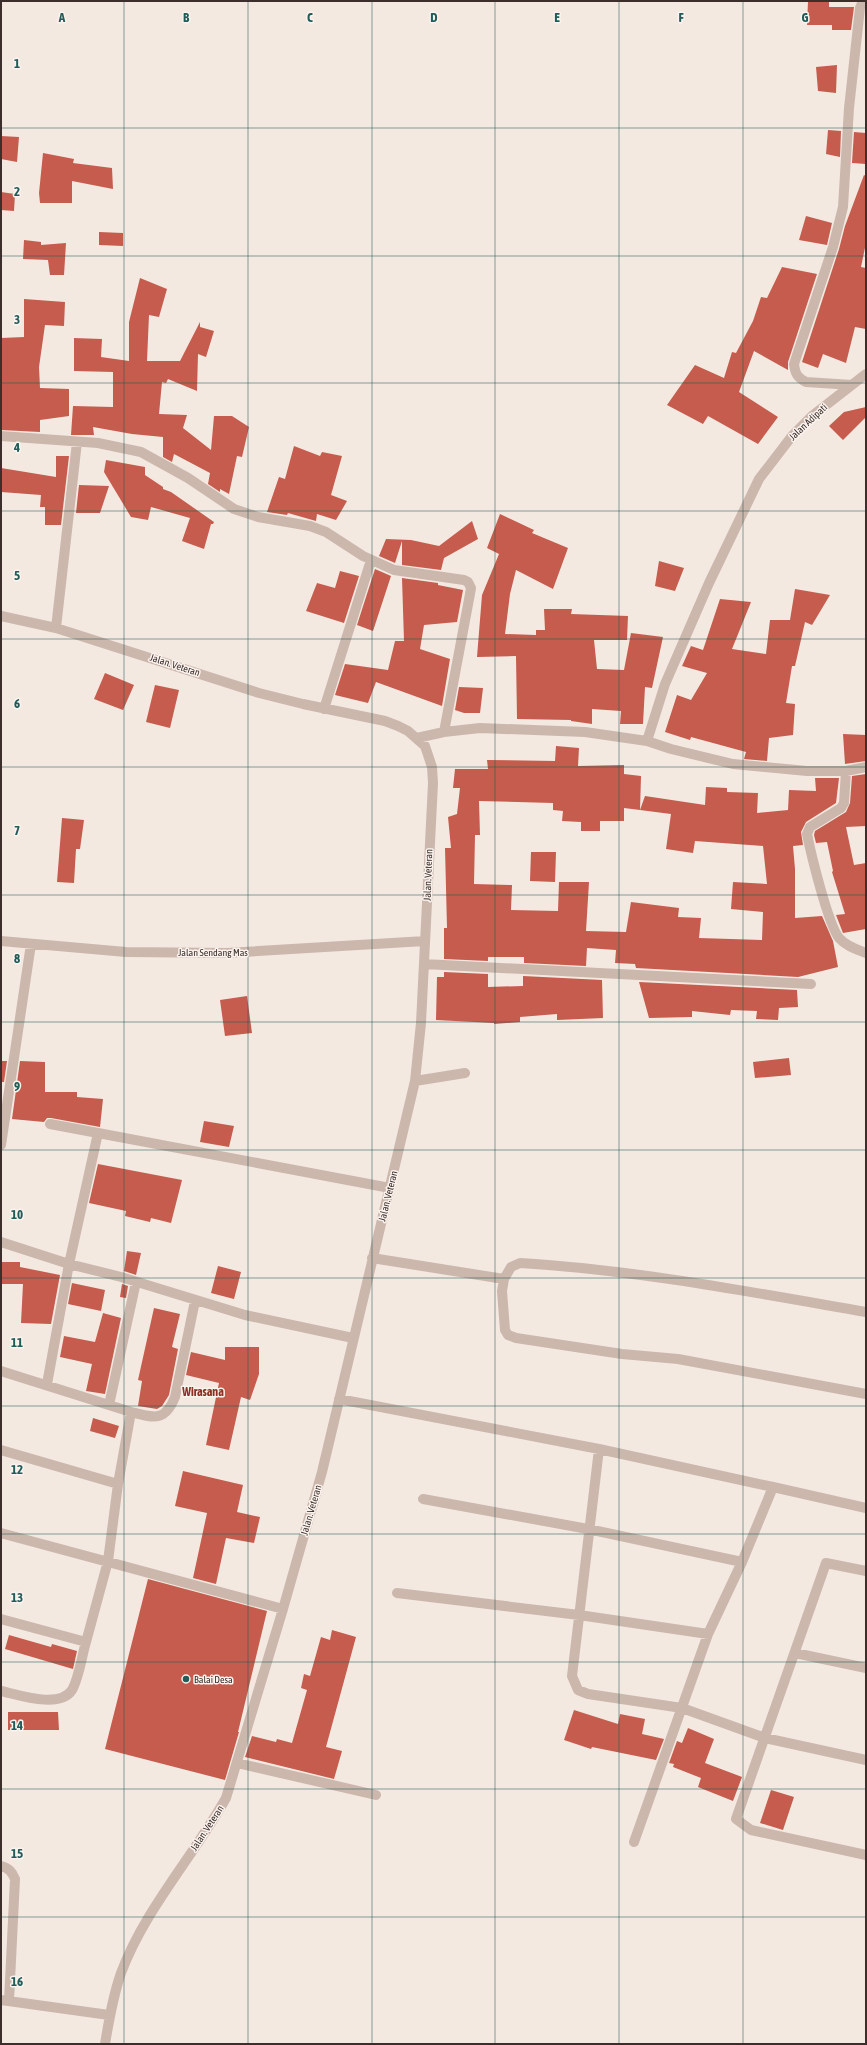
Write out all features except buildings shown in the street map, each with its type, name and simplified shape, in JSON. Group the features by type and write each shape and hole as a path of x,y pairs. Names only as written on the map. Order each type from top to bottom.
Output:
{"street":[{"path":"852,385 806,382 799,378 795,373 794,364 833,247 843,207 849,108 860,8 863,1"},
{"name":"Jalan Adipati","path":"647,741 665,684 725,549 759,479 797,431 812,416 866,374"},
{"path":"1,436 98,443 141,452 188,478 234,509 258,517 298,524 326,532 371,560 394,570 434,577 458,578 468,582 470,588 444,732"},
{"path":"56,628 77,442"},
{"path":"324,709 371,560"},
{"name":"Jalan. Veteran","path":"1,616 56,628 258,693 324,709 385,721 408,731 425,746 430,757 433,783 424,964 415,1081 320,1479 283,1609 226,1798 214,1820 172,1881 139,1937 121,1973 109,2015 105,2044"},
{"path":"416,738 444,732 480,728 524,728 585,732 647,741 671,749 732,764 776,770 846,771 866,767"},
{"path":"846,771 844,803 841,808 810,826 807,834 826,904 839,937 848,946 866,954"},
{"name":"Jalan Sendang Mas","path":"1,941 126,952 227,952 425,941"},
{"path":"1,1145 31,944"},
{"path":"424,964 811,984"},
{"path":"415,1081 465,1073"},
{"path":"50,1124 390,1188"},
{"path":"47,1384 69,1264 98,1134"},
{"path":"1,1242 69,1264 136,1282 252,1317 353,1338"},
{"path":"372,1258 504,1279"},
{"path":"866,1312 741,1290 620,1273 544,1265 516,1264 511,1267 504,1279 502,1292 505,1330 508,1334 516,1338 622,1354 685,1360 866,1394"},
{"path":"109,1405 136,1282"},
{"path":"1,1371 47,1384 148,1417 161,1416 169,1410 175,1397 195,1301"},
{"path":"339,1398 599,1449 866,1508"},
{"path":"1,1691 41,1699 62,1698 72,1690 108,1562 118,1484 131,1412"},
{"path":"599,1449 588,1529 572,1676 578,1690 588,1694 682,1708 765,1738 866,1760"},
{"path":"1,1450 118,1484"},
{"path":"634,1842 708,1634 742,1562 773,1487"},
{"path":"424,1499 588,1529 742,1562"},
{"path":"1,1533 283,1609"},
{"path":"866,1571 826,1563 736,1819 750,1830 866,1855"},
{"path":"397,1593 579,1615 708,1634"},
{"path":"1,1619 86,1642"},
{"path":"795,1653 866,1668"},
{"path":"237,1763 376,1795"},
{"path":"1,1866 7,1868 13,1873 15,1880 5,2001 109,2015"}],"place":[{"name":"Balai Desa","path":"186,1679"}],"district":[{"name":"Wirasana","path":"203,1392"}]}
